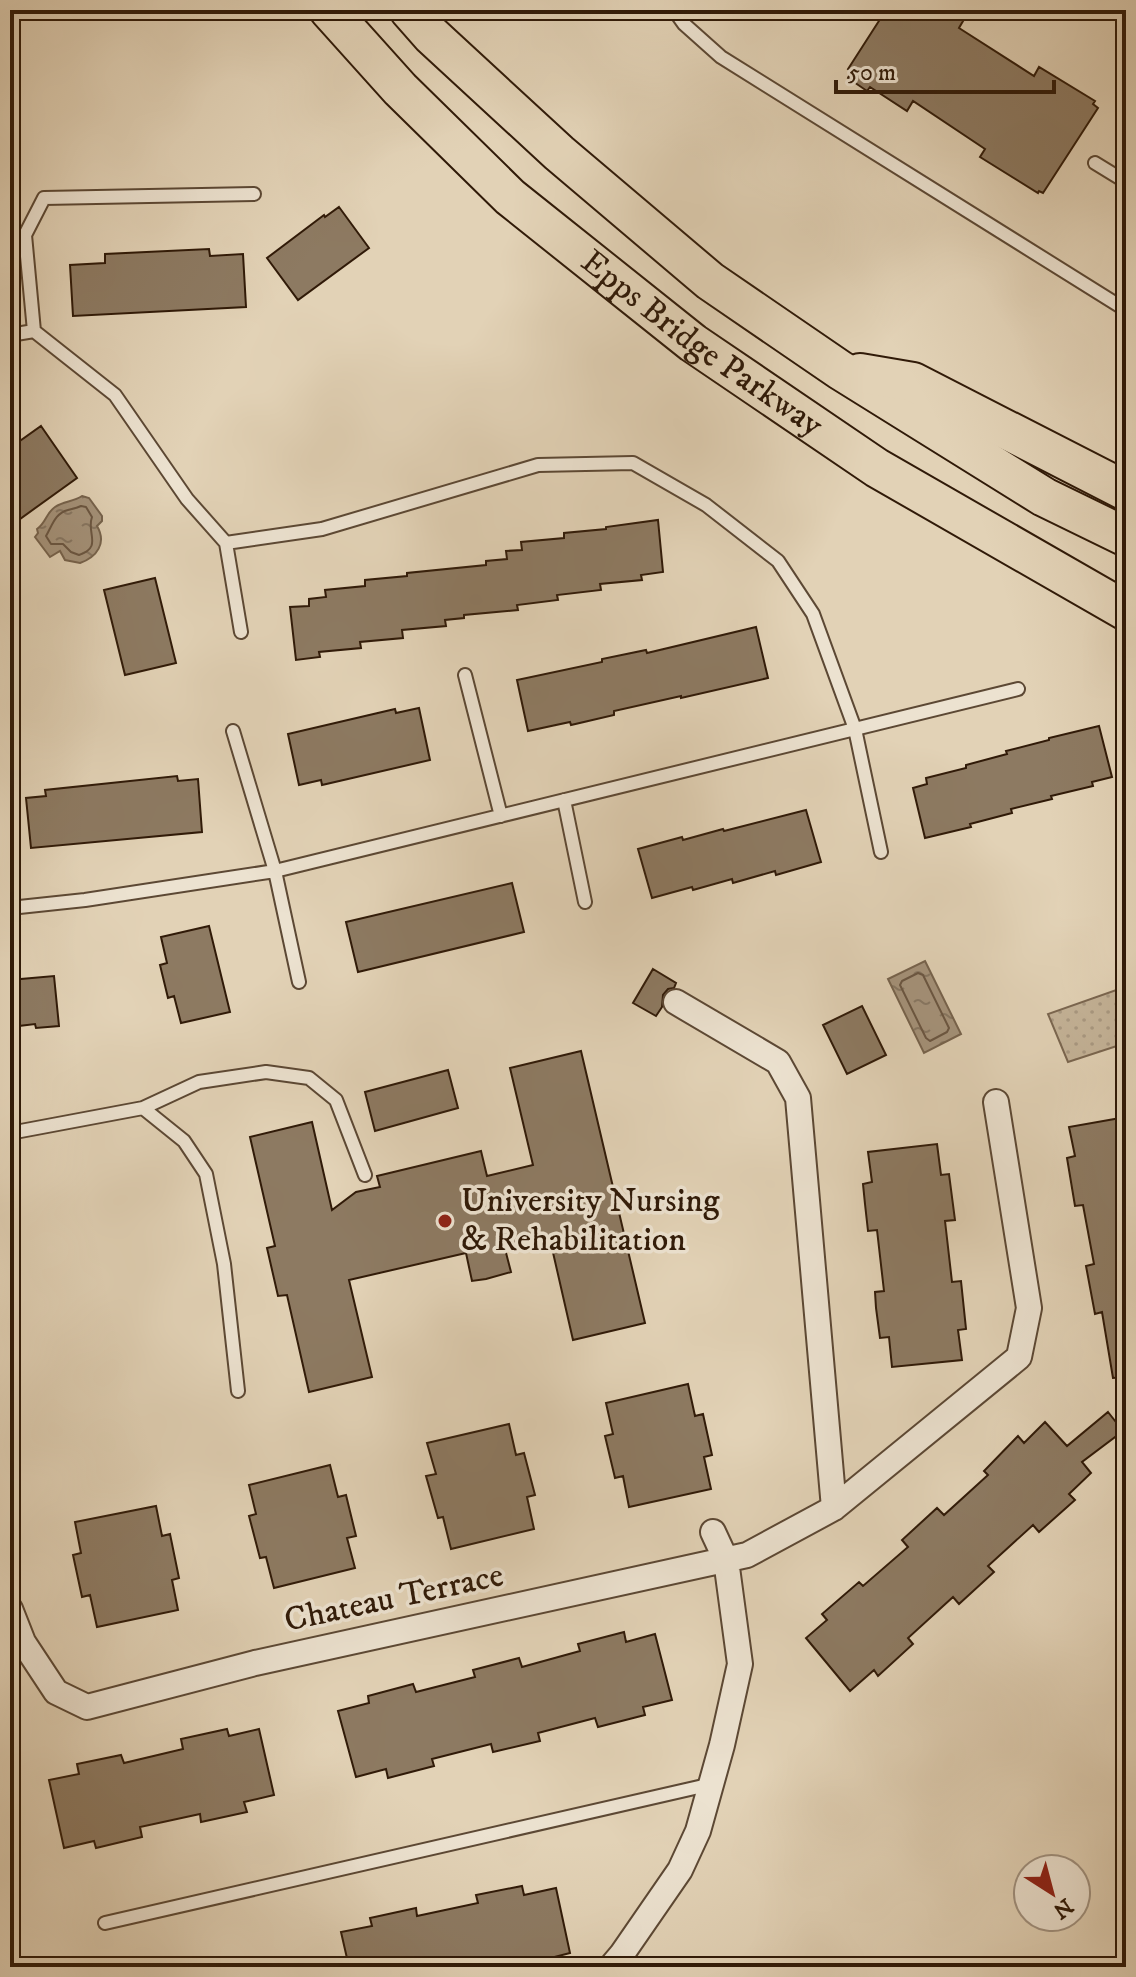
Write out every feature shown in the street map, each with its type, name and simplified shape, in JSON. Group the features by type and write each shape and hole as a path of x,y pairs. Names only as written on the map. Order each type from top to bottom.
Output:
{"main road":[{"name":"Epps Bridge Parkway","path":"329,10 400,89 510,197 693,343 877,468 1126,611"},
{"name":"Epps Bridge Parkway","path":"409,10 431,35 559,153 710,281 840,370 1044,497 1126,537"},
{"path":"840,370 913,382 1126,491"}],"street":[{"path":"676,1002 778,1062 798,1098 834,1508"},
{"name":"Chateau Terrace","path":"10,1609 23,1642 56,1692 87,1707 255,1663 747,1555 834,1508 1019,1357 1029,1308 996,1102"},
{"path":"611,1967 680,1870 698,1831 712,1784 740,1664 726,1560 713,1532"}],"lane":[{"path":"674,10 684,24 721,57 1126,310"},
{"path":"1095,163 1126,182"},
{"path":"241,632 226,543 187,499 115,395 34,331 25,235 44,198 254,194"},
{"path":"10,335 34,331"},
{"path":"226,543 322,529 538,465 633,463 706,505 778,561 813,614 855,729 881,852"},
{"path":"465,675 501,816"},
{"path":"10,908 85,900 275,871 1018,689"},
{"path":"233,731 275,871 299,982"},
{"path":"564,800 585,902"},
{"path":"10,1133 143,1108 199,1082 266,1072 309,1078 336,1100 365,1175"},
{"path":"143,1108 184,1141 206,1174 224,1264 238,1391"},
{"path":"105,1923 712,1784"}],"shaded area":[{"path":"1122,988 1126,997 1126,1043 1068,1062 1048,1014"}],"water":[{"path":"82,496 89,498 102,516 97,526 101,538 99,549 80,563 65,560 60,551 50,557 35,537 37,529 55,507"},
{"path":"925,961 961,1034 924,1053 888,979"}],"building":[{"path":"886,10 945,10 963,21 959,28 1034,76 1039,67 1095,101 1093,104 1098,108 1043,193 1038,193 980,157 985,149 913,101 907,111 870,87 867,91 848,78 851,72 848,69"},
{"path":"339,207 369,248 298,300 267,258"},
{"path":"209,249 210,256 243,254 246,307 73,316 70,265 105,263 105,254"},
{"path":"41,426 77,478 20,519 10,505 10,448"},
{"path":"658,520 663,572 641,575 642,580 600,584 601,590 557,595 558,600 517,605 518,610 464,615 464,618 445,620 446,626 402,630 403,638 360,642 361,648 319,652 320,657 296,660 290,607 309,606 309,599 326,597 325,590 365,586 365,580 407,576 407,573 486,565 486,561 507,559 506,551 522,550 521,542 564,538 564,533"},
{"path":"155,578 176,663 125,675 104,590"},
{"path":"756,627 768,678 614,711 614,715 571,725 570,722 528,731 517,680"},
{"path":"419,708 430,760 322,785 321,780 299,785 288,734 395,709 396,713"},
{"path":"1099,726 1112,777 1092,782 1093,786 1051,796 1052,799 1011,809 1012,813 970,824 971,827 925,838 913,788 927,784 926,778 966,768 966,765 1049,738"},
{"path":"177,776 178,781 198,779 202,832 31,848 26,798 46,796 45,790"},
{"path":"806,810 821,862 776,875 775,871 733,883 732,879 652,898 638,849"},
{"path":"512,883 524,932 358,972 346,922"},
{"path":"209,926 230,1012 181,1023 174,996 168,998 160,965 167,963 161,937"},
{"path":"653,969 676,983 663,995 662,1007 656,1016 633,1003"},
{"path":"54,976 59,1026 36,1028 35,1024 10,1027 10,980"},
{"path":"862,1006 886,1055 847,1074 823,1025"},
{"name":"University Nursing & Rehabilitation","path":"581,1051 645,1323 573,1340 549,1235 504,1245 511,1272 486,1279 472,1281 466,1253 349,1280 372,1377 309,1392 287,1295 278,1296 267,1248 275,1246 250,1137 312,1122 332,1210 356,1192 380,1187 377,1176 481,1151 487,1176 533,1165 510,1068"},
{"path":"448,1070 458,1108 375,1131 365,1092"},
{"path":"1126,1117 1126,1377 1113,1378 1102,1312 1095,1314 1086,1266 1094,1264 1083,1205 1075,1206 1067,1158 1075,1156 1069,1127"},
{"path":"937,1144 941,1175 949,1174 955,1220 945,1221 952,1282 961,1281 966,1329 958,1330 962,1360 892,1367 889,1337 880,1338 876,1308 875,1292 884,1291 877,1230 868,1231 863,1184 872,1182 868,1152"},
{"path":"688,1384 695,1416 703,1414 712,1455 704,1457 711,1489 629,1507 623,1476 615,1478 605,1436 613,1434 606,1403"},
{"path":"1108,1412 1123,1431 1082,1462 1091,1473 1069,1494 1075,1500 1039,1532 1033,1525 988,1566 994,1572 959,1604 953,1597 908,1638 913,1644 878,1676 874,1670 850,1691 806,1638 827,1620 822,1614 859,1582 863,1586 908,1547 902,1540 937,1508 944,1515 988,1475 984,1471 1018,1436 1024,1443 1045,1422 1067,1446"},
{"path":"509,1424 516,1455 524,1453 535,1495 527,1497 534,1529 451,1549 443,1517 438,1518 426,1476 436,1474 427,1443"},
{"path":"330,1465 338,1497 346,1495 356,1536 347,1538 355,1568 274,1588 266,1557 260,1558 249,1516 256,1514 249,1485"},
{"path":"156,1506 162,1536 170,1534 179,1578 172,1580 178,1610 97,1627 90,1595 82,1597 73,1555 81,1553 75,1522"},
{"path":"624,1632 626,1642 655,1634 672,1700 643,1707 645,1715 598,1727 595,1718 538,1733 540,1741 493,1752 491,1744 432,1759 434,1766 388,1778 386,1769 356,1777 338,1711 369,1703 368,1696 413,1684 416,1692 475,1677 473,1670 519,1658 522,1667 580,1651 578,1644"},
{"path":"227,1729 229,1736 259,1729 274,1795 244,1802 247,1812 201,1822 200,1814 140,1827 142,1837 96,1848 94,1841 64,1848 49,1780 79,1774 77,1764 121,1755 124,1763 183,1749 181,1739"},
{"path":"522,1886 524,1895 556,1888 570,1953 539,1961 540,1967 349,1967 341,1932 372,1926 370,1918 416,1908 417,1916 478,1903 476,1895"}],"place":[{"name":"University Nursing & Rehabilitation","path":"445,1221"}]}
